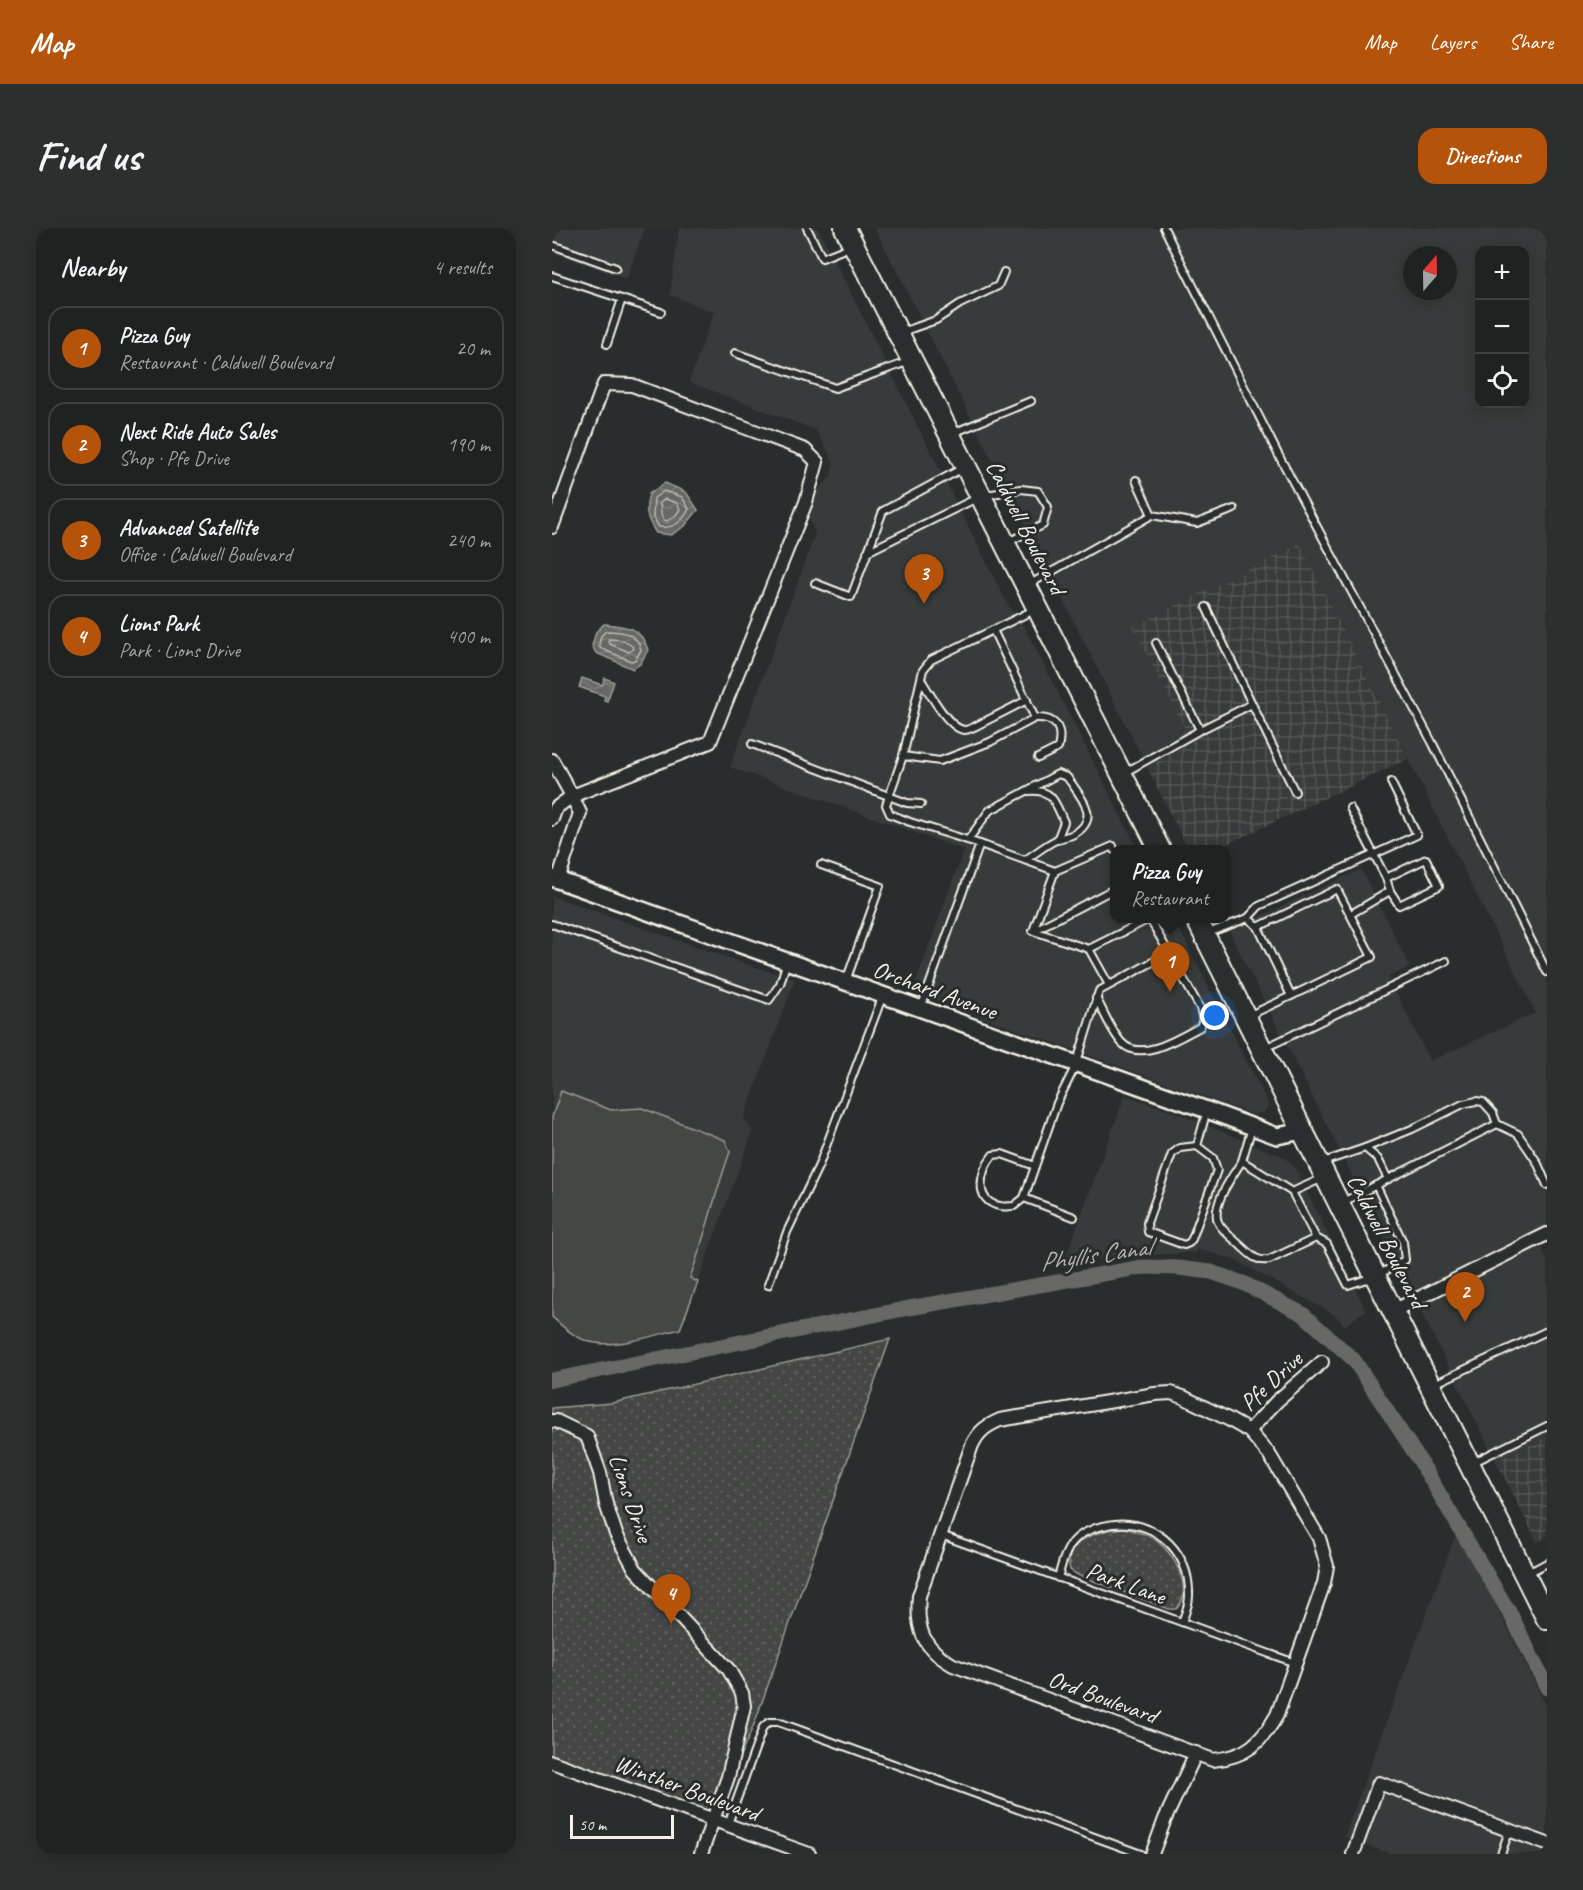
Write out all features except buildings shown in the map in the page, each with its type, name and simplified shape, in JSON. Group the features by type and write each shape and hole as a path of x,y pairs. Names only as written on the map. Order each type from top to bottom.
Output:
{"main road":[{"name":"Caldwell Boulevard","path":"850,237 1158,845"},
{"name":"Caldwell Boulevard","path":"1201,927 1547,1618"}],"street":[{"path":"552,526 604,384 632,385 806,450 817,462 806,502 710,742 572,796 556,808 552,819"},
{"path":"552,760 580,813 555,879"},
{"name":"Orchard Avenue","path":"555,879 1277,1136 1303,1131"},
{"path":"1393,1311 1547,1234"},
{"name":"Pfe Drive","path":"1249,1431 1276,1401 1322,1362"},
{"name":"Ord Boulevard","path":"1172,1393 1249,1431 1269,1454 1319,1538 1327,1566 1324,1584 1277,1714 1266,1734 1249,1749 1229,1758 1213,1760 953,1665 938,1657 926,1643 920,1630 917,1613 919,1596 940,1535 972,1445 977,1434 987,1425 1000,1420 1172,1393"},
{"name":"Lions Drive","path":"552,1421 556,1420 586,1436 600,1473 606,1504 616,1534 635,1569 729,1670 742,1693 744,1706 728,1777 701,1854"},
{"path":"1152,1854 1165,1819 1196,1754"},
{"name":"Winther Boulevard","path":"552,1762 809,1854"},
{"path":"1353,1854 1379,1784 1547,1844"}],"lane":[{"path":"807,228 822,258 850,237"},
{"path":"1164,228 1278,454 1433,744 1547,972"},
{"path":"552,245 616,268"},
{"path":"899,334 936,320 960,304 998,286 1004,272"},
{"path":"552,276 661,312"},
{"path":"607,344 622,299"},
{"path":"735,352 835,388 912,360"},
{"path":"950,435 1031,401"},
{"path":"815,583 851,597 883,511 966,467"},
{"path":"1136,480 1152,515"},
{"path":"867,552 981,496 1021,489 1038,491 1048,507 1043,525 1005,543"},
{"path":"1026,586 1152,515 1197,523 1234,509"},
{"path":"1206,607 1295,792"},
{"path":"1038,608 931,660 924,670 903,756 886,805 890,814 910,822 1055,871 1110,847"},
{"path":"993,630 1035,718"},
{"path":"1156,643 1200,730"},
{"path":"922,681 945,717 959,729 974,727 1027,700"},
{"path":"1122,774 1252,704"},
{"path":"903,756 940,761 990,742 1035,718 1045,717 1056,724 1061,736 1058,748 1038,758"},
{"path":"752,744 908,804 921,804"},
{"path":"968,840 989,811 1058,774 1067,777 1086,807 1089,818 1086,825 1072,835 1057,840 1024,860"},
{"path":"1230,921 1248,918 1259,906 1417,835 1391,782"},
{"path":"1026,791 1041,790 1048,793 1054,801 1064,822 1057,840"},
{"path":"1350,808 1399,905 1439,886 1426,859 1386,878"},
{"path":"921,1008 980,844"},
{"path":"821,865 880,886 845,981"},
{"path":"1033,931 1055,871"},
{"path":"1245,1018 1372,957 1337,889 1258,927"},
{"path":"1033,931 1110,891"},
{"path":"1351,914 1390,891"},
{"path":"1248,918 1258,927 1291,996"},
{"path":"1089,950 1141,923"},
{"path":"1096,998 1122,1042 1133,1049 1146,1051 1154,1049 1200,1027 1203,1020 1200,1008 1151,923"},
{"path":"1201,927 1222,923"},
{"path":"552,924 769,1000 780,984 787,960"},
{"path":"1033,931 1089,950 1109,986"},
{"path":"1035,1166 1002,1154 993,1155 988,1161 981,1181 982,1193 987,1201 1000,1206 1014,1206 1024,1198 1058,1103 1076,1065 1099,991 1169,953"},
{"path":"1262,1050 1446,961"},
{"path":"768,1285 787,1232 819,1164 883,995"},
{"path":"1292,1192 1323,1170 1365,1148 1412,1129 1463,1104 1476,1101 1483,1102 1488,1107 1497,1124 1518,1134 1544,1170 1547,1185"},
{"path":"1197,1146 1207,1110"},
{"path":"1339,1203 1497,1124"},
{"path":"1252,1127 1242,1161 1224,1191 1217,1210 1218,1223 1253,1257 1262,1261 1269,1260 1316,1238"},
{"path":"1197,1146 1213,1158 1217,1170 1192,1239 1184,1245 1148,1232 1147,1223 1172,1154 1180,1148 1197,1146"},
{"path":"1365,1148 1378,1159 1388,1179"},
{"path":"1242,1161 1292,1192 1316,1238 1327,1245 1348,1285 1376,1276 1405,1260 1403,1242 1376,1185"},
{"path":"1024,1198 1074,1216"},
{"path":"1431,1386 1547,1330"},
{"path":"1470,1464 1547,1426"},
{"name":"Park Lane","path":"1058,1578 1072,1543 1083,1533 1112,1523 1128,1522 1144,1527 1167,1541 1182,1564 1189,1595 1182,1622"},
{"name":"Park Lane","path":"940,1535 1295,1663"},
{"path":"1525,1574 1547,1563"},
{"path":"728,1825 763,1727 769,1722 778,1722 1141,1854"},
{"path":"1501,1854 1509,1831"}],"shaded area":[{"path":"552,228 645,228 626,279 552,252"},
{"path":"679,228 818,228 1008,605 1025,628 1136,845 1110,845 1110,923 1176,923 1268,1103 1263,1113 1255,1115 912,992 964,850 730,767 815,535 805,505 831,476 834,463 816,430 689,382 714,312 670,295"},
{"path":"875,228 1547,228 1547,1240 1540,1244 1547,1259 1547,1437 1496,1461 1229,931 1361,869 1410,967 1388,977 1430,1061 1536,1013 1300,544 1192,742 1147,767"},
{"path":"1300,544 1408,759 1225,845 1186,845 1147,767 1192,742 1133,627"},
{"path":"552,896 795,979 744,1118 753,1131 680,1329 614,1344 588,1342 567,1330 552,1317"},
{"path":"561,1091 611,1110 642,1108 725,1140 730,1152 690,1278 698,1282 680,1329 634,1341 597,1343 577,1337 552,1317 552,1117"},
{"path":"1125,1095 1179,1114 1284,1157 1295,1168 1366,1310 1345,1326 1335,1315 1237,1261 1198,1249 1196,1252 1064,1262"},
{"path":"890,1339 755,1722 713,1820 552,1762 552,1408 612,1403"},
{"path":"1547,1437 1547,1537 1537,1542 1496,1461"},
{"path":"1124,1528 1152,1538 1162,1545 1175,1562 1183,1583 1181,1602 1176,1609 1169,1609 1070,1570 1069,1559 1078,1544 1095,1534"},
{"path":"1455,1536 1494,1601 1547,1708 1547,1854 1391,1854 1344,1837"}],"water":[{"path":"665,483 686,492 698,510 685,526 671,535 656,533 647,510 649,494"},
{"path":"604,624 626,627 637,632 648,650 640,664 633,669 596,653 592,646 596,632"},
{"path":"582,678 602,685 605,678 614,682 607,701 604,700 605,696 579,687"}],"waterway":[{"name":"Phyllis Canal","path":"552,1380 909,1308 1143,1267 1211,1272 1243,1283 1303,1314 1354,1360 1420,1461 1512,1617 1547,1688"}],"place":[{"name":"Advanced Satellite","path":"924,604"},
{"name":"Pizza Guy","path":"1170,992"},
{"name":"Next Ride Auto Sales","path":"1465,1322"},
{"name":"Lions Park","path":"671,1624"}]}
